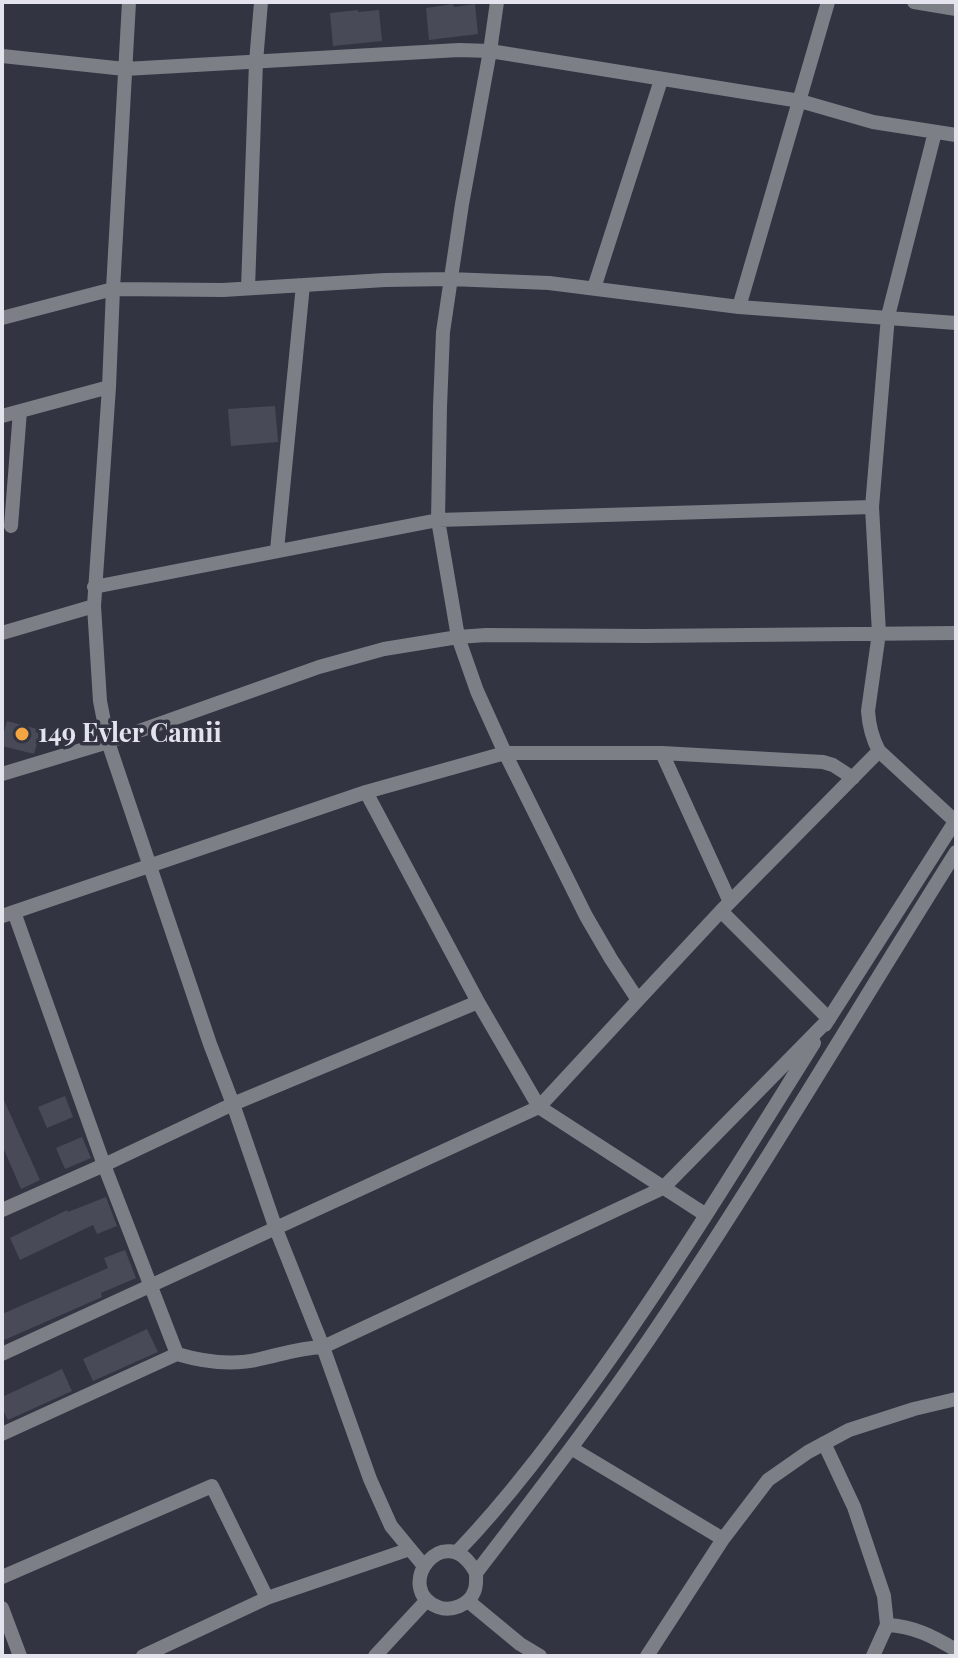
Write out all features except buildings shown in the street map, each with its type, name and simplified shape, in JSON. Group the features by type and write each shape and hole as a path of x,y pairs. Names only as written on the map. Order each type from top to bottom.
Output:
{"street":[{"path":"129,2 109,387 94,587 100,701 118,775 276,1229 323,1347 370,1479 391,1526 424,1566"},
{"path":"248,288 261,2"},
{"path":"497,2 450,279 441,368 438,520 458,637 472,679 586,916 638,1000"},
{"path":"739,307 828,2"},
{"path":"914,2 956,9"},
{"path":"2,56 125,69 459,50 490,51 800,101 873,122 956,135"},
{"path":"594,288 661,80"},
{"path":"457,1552 485,1523 555,1435 634,1325 956,820 879,751 872,737 868,711 879,633 872,507 888,316 935,132"},
{"path":"2,318 113,289 223,290 450,279 594,288 739,307 956,323"},
{"path":"277,550 303,285"},
{"path":"2,416 109,387"},
{"path":"11,526 20,411"},
{"path":"94,587 438,520 872,507"},
{"path":"2,633 94,606"},
{"path":"2,774 108,742 319,667 384,649 458,637 956,633"},
{"path":"2,1354 539,1107 726,906 879,751"},
{"path":"177,1354 8,914 366,792 505,753 662,753 823,762 853,778"},
{"path":"662,753 726,906 829,1019"},
{"path":"366,792 478,1002 539,1107 706,1215"},
{"path":"476,1573 571,1448 665,1315 764,1162 956,852"},
{"path":"2,1210 233,1104 478,1002"},
{"path":"2,1434 177,1354 209,1362 243,1362 304,1348 323,1347 663,1188 829,1019"},
{"path":"647,1656 723,1539 768,1480 808,1452 849,1430 956,1399"},
{"path":"824,1443 854,1507 884,1596 887,1625 873,1656"},
{"path":"571,1448 723,1539"},
{"path":"2,1577 212,1486 267,1598"},
{"path":"143,1656 267,1598 410,1549"},
{"path":"442,1552 457,1552 469,1560 476,1573 476,1589 468,1601 455,1608 439,1608 427,1600 420,1587 420,1572 428,1559 442,1552"},
{"path":"375,1656 427,1600"},
{"path":"468,1601 520,1644 540,1656"},
{"path":"2,1608 20,1656"},
{"path":"887,1625 918,1630 956,1650"}],"place":[{"name":"149 Evler Camii","path":"22,734"}]}
